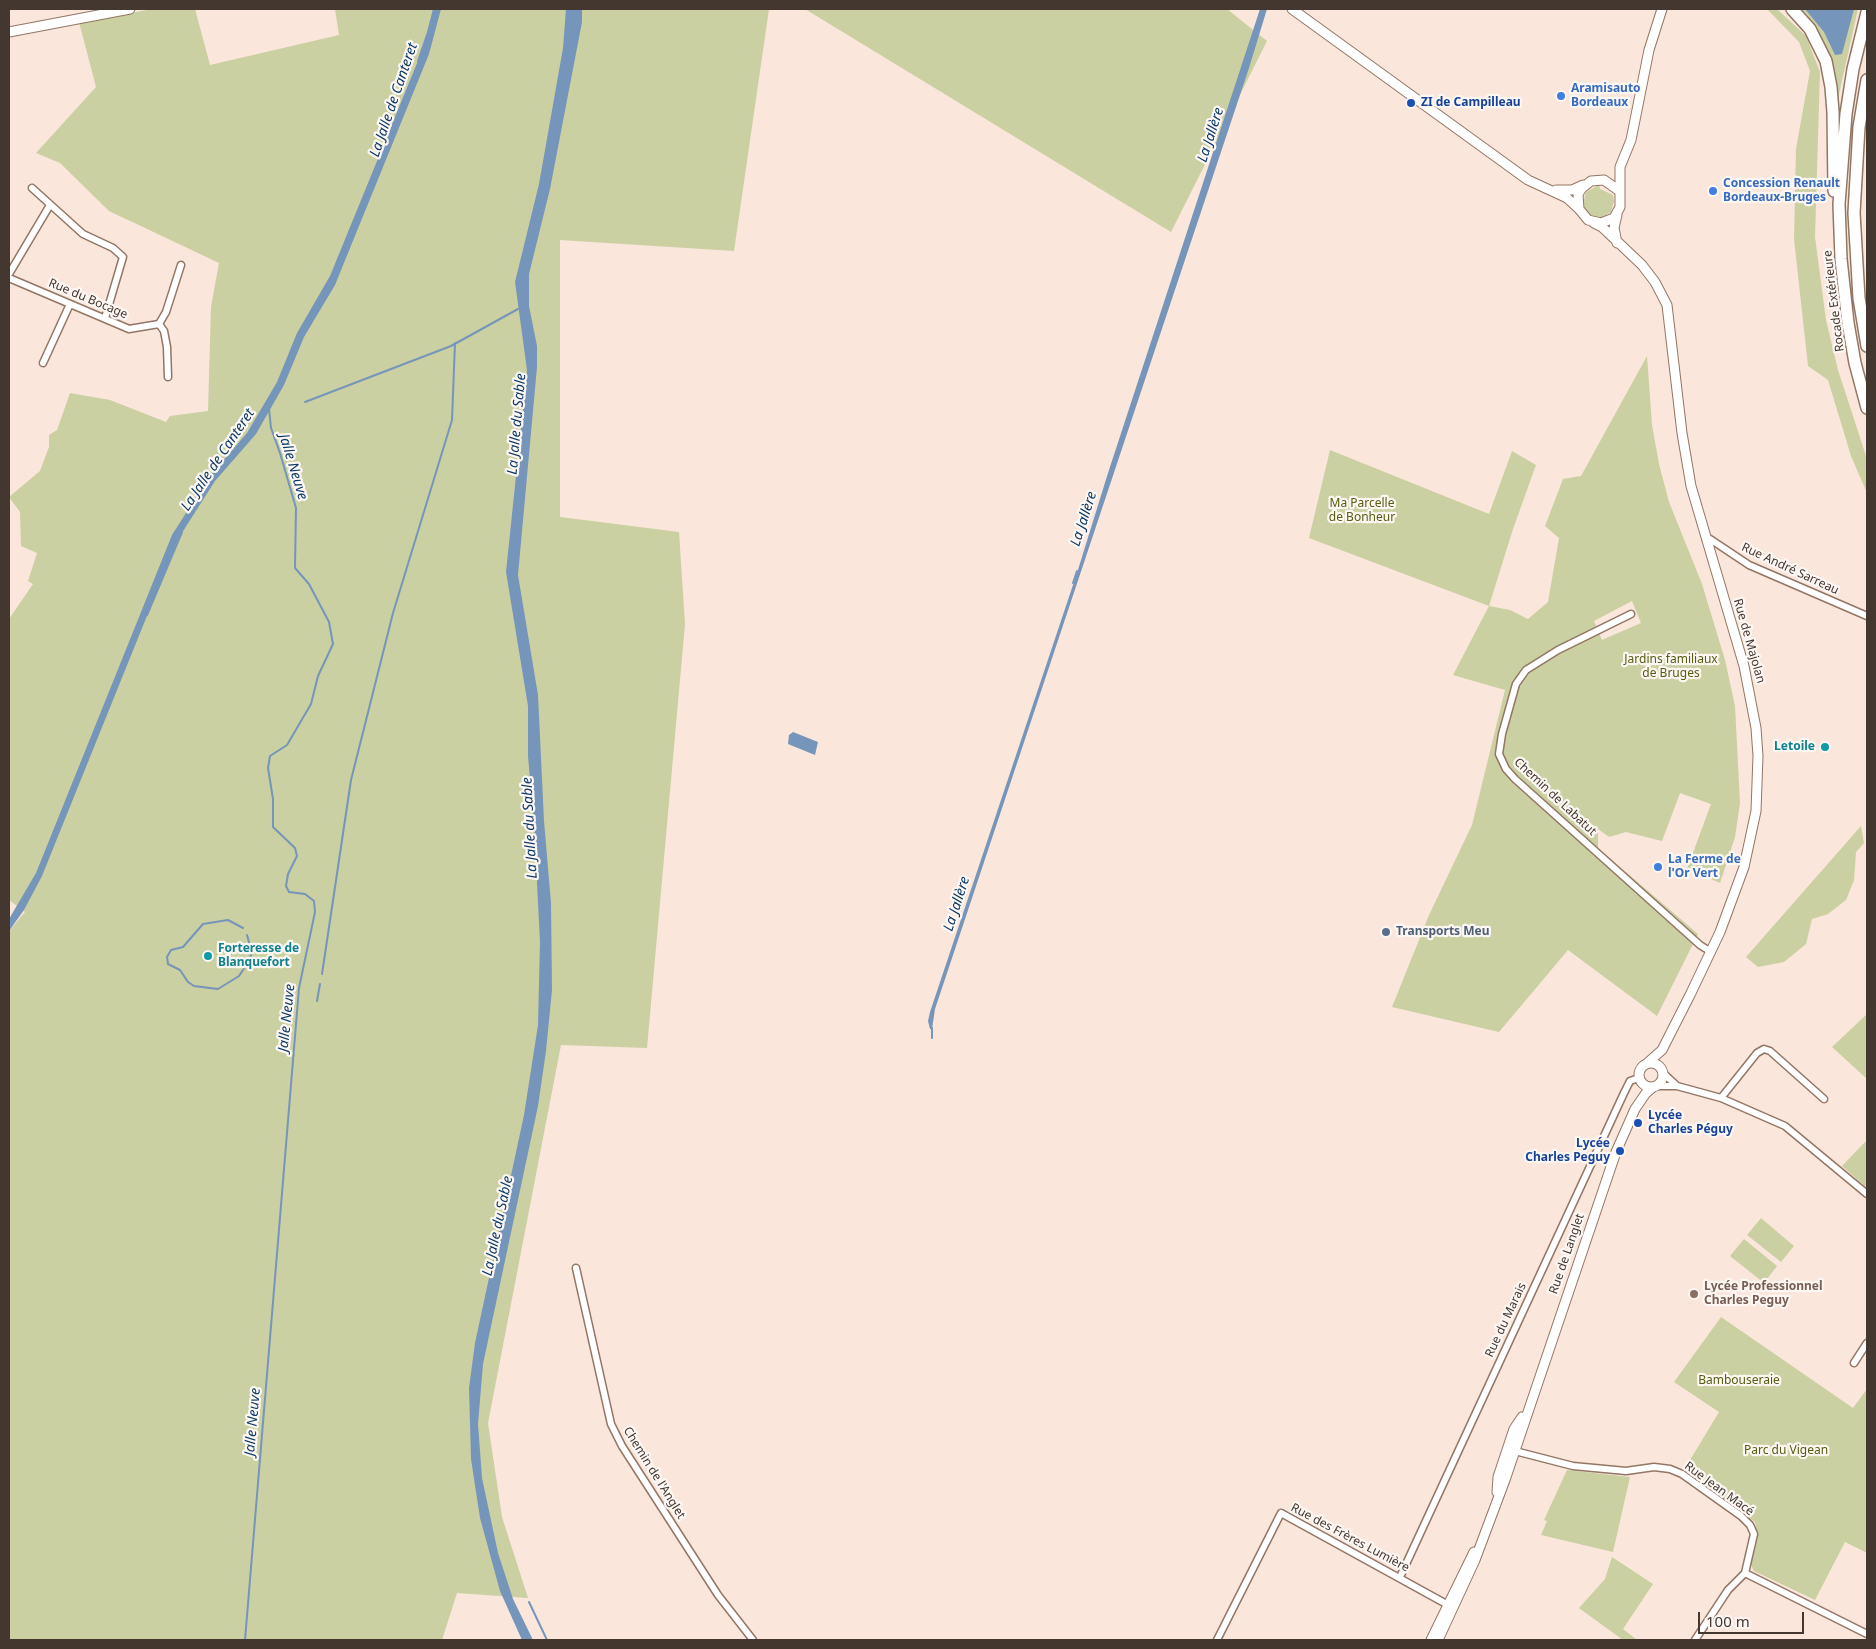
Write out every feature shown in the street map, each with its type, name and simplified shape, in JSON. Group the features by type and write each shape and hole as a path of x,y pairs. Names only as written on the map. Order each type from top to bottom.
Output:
{"highway":[{"path":"1792,9 1810,29 1826,61 1831,87 1832,181 1841,258"},
{"name":"Rocade Extérieure","path":"1867,12 1853,69 1842,141 1840,204 1841,258 1851,337 1867,408"},
{"path":"1867,80 1859,127 1854,213 1859,298 1867,346"}],"street":[{"path":"9,32 130,9"},
{"path":"1292,9 1528,180 1566,198 1579,209"},
{"path":"1617,244 1614,228 1621,201 1618,190 1620,167 1631,140 1649,50 1662,9"},
{"path":"1548,189 1572,190 1587,182 1609,176 1620,167"},
{"path":"1598,179 1610,182 1618,190"},
{"path":"1587,182 1578,194 1579,209 1582,215 1594,223 1608,221 1618,212"},
{"path":"32,188 83,234 113,248 122,257 105,318"},
{"path":"9,274 50,205"},
{"name":"Rue de Majolan","path":"1594,223 1602,227 1617,244 1642,265 1655,282 1666,305 1682,433 1691,486 1750,686 1758,756 1756,811 1744,867 1732,902 1711,952 1662,1050 1645,1065"},
{"path":"168,377 167,347 164,331 159,324 166,312 181,264"},
{"name":"Rue du Bocage","path":"9,278 129,329 159,324"},
{"path":"43,363 70,304"},
{"name":"Rue André Sarreau","path":"1706,540 1710,539 1749,564 1867,616"},
{"name":"Chemin de Labatut","path":"1631,614 1558,650 1526,670 1516,684 1502,734 1500,754 1506,769 1515,779 1700,945 1711,952"},
{"path":"1721,1098 1757,1053 1764,1049 1770,1051 1824,1099"},
{"name":"Rue de Majolan","path":"1662,1050 1662,1070"},
{"path":"1677,1086 1656,1064 1645,1065 1640,1070 1639,1078 1643,1084 1654,1087 1677,1086 1721,1098 1785,1126 1867,1194"},
{"path":"1654,1087 1662,1079 1662,1070"},
{"name":"Rue de Langlet","path":"1431,1640 1475,1560 1479,1544 1496,1500 1498,1477 1511,1450 1514,1429 1528,1409 1612,1163 1635,1109 1639,1078"},
{"name":"Rue du Marais","path":"1400,1577 1624,1093 1630,1081 1639,1078"},
{"name":"Rue de Langlet","path":"1635,1109 1654,1087"},
{"name":"Chemin de l'Anglet","path":"576,1268 611,1424 622,1446 718,1595 753,1640"},
{"path":"1854,1363 1867,1343"},
{"name":"Rue Jean Macé","path":"1511,1450 1573,1466 1626,1471 1662,1468 1682,1474 1741,1516 1750,1525 1754,1534 1745,1574"},
{"name":"Rue des Frères Lumière","path":"1217,1640 1281,1513 1450,1606"},
{"path":"1695,1640 1728,1590 1745,1574 1867,1634"},
{"name":"Rue de Langlet","path":"1438,1640 1450,1606"}],"green space":[{"path":"153,9 195,9 210,65 339,35 335,9 769,9 734,251 560,240 560,517 679,532 685,624 647,1048 561,1045 488,1423 502,1517 528,1598 457,1593 442,1640 9,1640 9,931 25,912 9,900 9,619 33,584 28,581 37,553 21,546 20,512 9,497 40,471 49,447 49,435 57,430 70,393 110,400 166,422 170,416 208,411 211,307 219,263 109,211 60,163 36,153 96,87 79,22"},
{"path":"805,9 1227,9 1267,41 1171,232"},
{"path":"1767,9 1777,9 1806,36 1820,72 1815,237 1826,320 1838,370 1867,459 1867,493 1851,456 1828,380 1808,366 1794,239 1796,149 1810,71 1799,42"},
{"path":"1796,9 1858,9 1837,103 1834,73 1827,52"},
{"path":"1599,185 1600,189 1613,195 1614,201 1611,212 1600,218 1588,215 1583,204 1586,192"},
{"name":"Jardins familiaux de Bruges","path":"1647,356 1652,425 1659,464 1669,502 1702,584 1725,660 1735,706 1740,803 1735,837 1720,883 1687,869 1711,804 1680,793 1662,841 1626,832 1609,837 1598,829 1598,848 1698,934 1657,1016 1568,950 1499,1032 1392,1007 1429,915 1472,825 1505,690 1453,675 1489,606 1510,610 1528,619 1548,602 1559,538 1545,526 1563,479 1581,476","holes":["1632,601 1641,623 1602,640 1594,621"]},
{"name":"Ma Parcelle de Bonheur","path":"1330,450 1489,514 1512,451 1536,465 1513,529 1489,606 1309,538"},
{"path":"1861,826 1864,843 1856,852 1854,880 1846,900 1828,914 1812,919 1806,944 1784,962 1758,967 1746,957"},
{"path":"1867,1014 1867,1079 1832,1047"},
{"path":"1867,1140 1867,1188 1842,1166"},
{"path":"1761,1218 1794,1246 1781,1262 1747,1235"},
{"path":"1744,1239 1777,1266 1764,1283 1730,1256"},
{"name":"Parc du Vigean","path":"1721,1317 1853,1408 1867,1389 1867,1553 1845,1542 1815,1600 1754,1571 1749,1561 1757,1536 1755,1522 1684,1470 1719,1412 1674,1382"},
{"path":"1567,1470 1630,1477 1613,1552 1541,1535 1547,1521 1544,1520"},
{"path":"1612,1557 1653,1584 1623,1629 1637,1640 1623,1640 1579,1608 1605,1579"}],"water":[{"path":"433,9 441,9 429,54 335,285 304,337 284,385 256,434 215,481 178,539 42,876 24,910 9,931 9,919 36,873 172,535 209,477 247,433 277,382 297,333 330,276 422,51"},
{"path":"566,9 582,9 582,22 550,189 529,274 529,306 537,346 537,367 518,575 538,695 544,821 551,903 552,990 538,1106 483,1364 478,1424 482,1478 498,1553 513,1599 533,1640 522,1640 500,1591 480,1518 471,1459 469,1388 475,1343 524,1115 538,1025 540,942 534,824 528,756 528,706 506,572 527,370 515,282 539,184 563,48"},
{"path":"1260,9 1267,9 1249,68 935,1009 932,1029 930,1029 928,1021 930,1012 1077,573"},
{"path":"1805,9 1854,9 1842,54 1835,55 1824,32"},
{"path":"793,732 818,742 815,755 788,744 789,735"}],"waterway":[{"name":"La Jalle de Canteret","path":"418,61 427,35"},
{"path":"305,402 451,346 518,309"},
{"path":"322,974 351,780 393,613 452,420 455,343"},
{"name":"Jalle Neuve","path":"245,1640 299,988 315,912 314,901 305,894 289,892 286,886 288,874 297,856 295,848 273,827 273,799 268,768 270,756 287,745 311,704 318,676 333,644 329,622 309,584 295,568 296,508 271,428 269,409"},
{"name":"La Jalle de Canteret","path":"147,615 182,532"},
{"name":"La Jallère","path":"1073,583 1077,571"},
{"path":"243,928 228,920 203,924 183,947 171,950 167,957 168,964 180,970 188,982 194,986 218,989 239,976 247,964 252,953 247,935"},
{"path":"317,1001 320,984"},
{"name":"La Jallère","path":"932,1028 932,1038"},
{"path":"529,1602 547,1640"}],"place":[{"name":"Aramisauto Bordeaux","path":"1561,96"},
{"name":"ZI de Campilleau","path":"1411,103"},
{"name":"Concession Renault Bordeaux-Bruges","path":"1713,191"},
{"name":"Letoile","path":"1825,747"},
{"name":"La Ferme de l'Or Vert","path":"1658,867"},
{"name":"Transports Meu","path":"1386,932"},
{"name":"Forteresse de Blanquefort","path":"208,956"},
{"name":"Lycée Charles Péguy","path":"1638,1123"},
{"name":"Lycée Charles Peguy","path":"1620,1151"},
{"name":"Lycée Professionnel Charles Peguy","path":"1694,1294"}],"water label":[{"name":"La Jalle du Sable","path":"517,424"},
{"name":"La Jalle du Sable","path":"530,828"},
{"name":"La Jalle du Sable","path":"498,1226"}],"park label":[{"name":"Bambouseraie","path":"1739,1381"}]}
